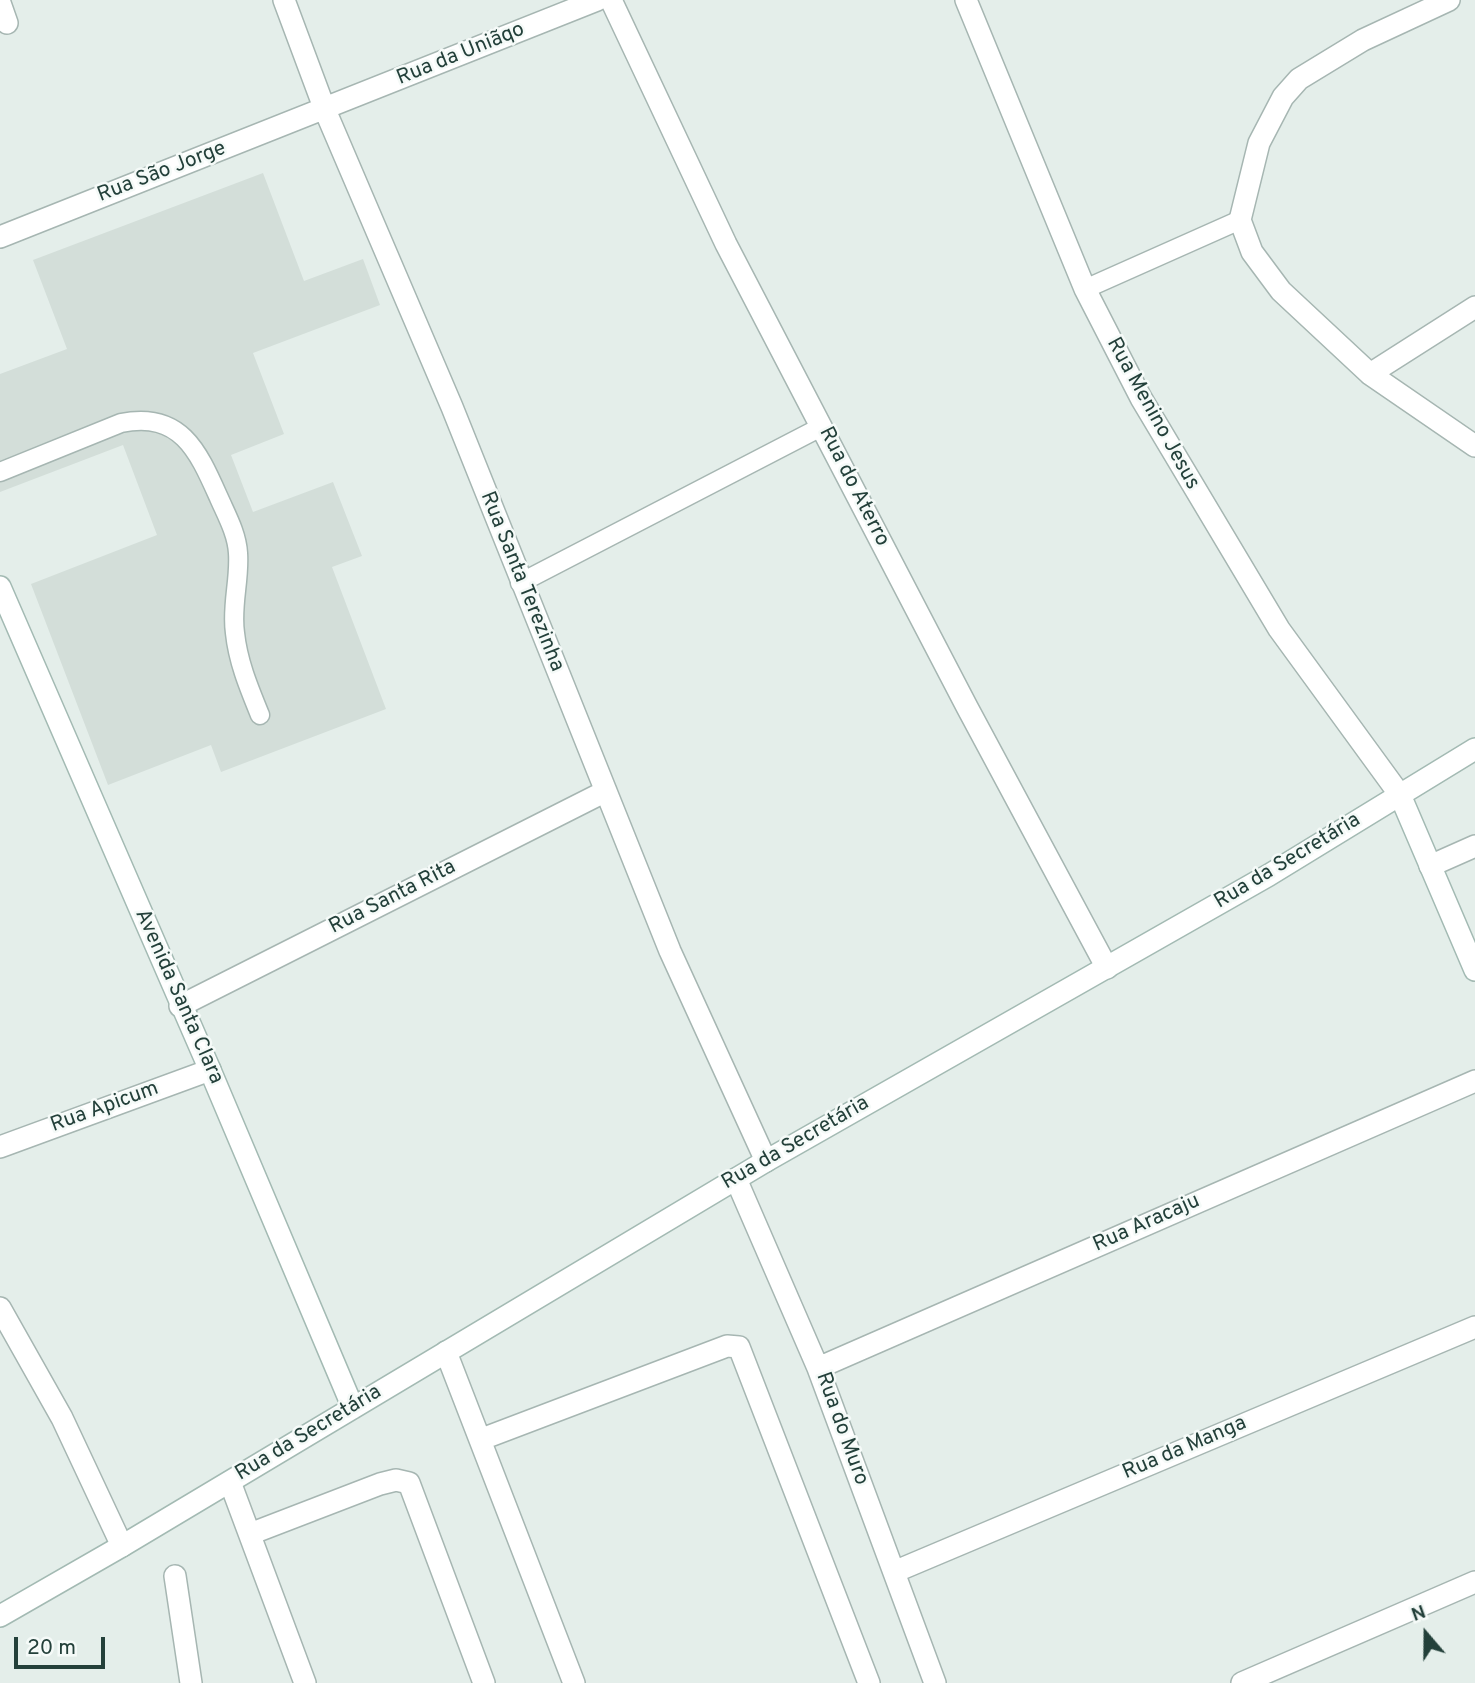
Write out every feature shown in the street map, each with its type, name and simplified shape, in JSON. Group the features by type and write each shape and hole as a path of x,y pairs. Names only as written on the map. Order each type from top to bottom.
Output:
{"street":[{"name":"Rua Santa Terezinha","path":"284,0 325,110 452,407 520,583 670,951 766,1161"},
{"name":"Rua da Uniãqo","path":"325,110 597,0"},
{"name":"Rua do Aterro","path":"611,0 726,243 1107,968"},
{"name":"Rua Menino Jesus","path":"966,0 1084,289 1160,431 1279,629 1400,795 1475,970"},
{"path":"1450,0 1363,40 1299,79 1283,97 1259,143 1240,220 1252,252 1281,291 1370,374 1475,446"},
{"path":"0,3 7,23"},
{"name":"Rua São Jorge","path":"0,237 325,110"},
{"path":"1370,374 1475,307"},
{"name":"Avenida Santa Clara","path":"0,587 210,1070 353,1408"},
{"name":"Rua da Secretária","path":"0,1616 230,1482 766,1161 1269,875 1475,749"},
{"name":"Rua Santa Rita","path":"180,1006 606,791"},
{"path":"1430,866 1475,846"},
{"name":"Rua Apicum","path":"0,1147 210,1070"},
{"name":"Rua Aracaju","path":"818,1367 1475,1081"},
{"name":"Rua do Muro","path":"736,1179 818,1367 935,1683"},
{"path":"0,1308 62,1418 122,1546"},
{"name":"Rua da Manga","path":"894,1572 1475,1327"},
{"path":"482,1439 727,1346 739,1347 743,1351 869,1683"},
{"path":"446,1352 482,1439 574,1683"},
{"path":"250,1534 380,1484 396,1480 409,1483 484,1683"},
{"path":"230,1482 305,1683"},
{"path":"175,1576 191,1683"},
{"path":"1242,1683 1475,1582"}],"lane":[{"path":"1084,289 1240,220"},
{"path":"0,472 121,423 139,420 162,423 185,437 201,457 236,537 239,556 233,608 234,632 239,664 260,715"},
{"path":"520,583 821,428"}],"shaded area":[{"path":"263,173 304,281 363,259 380,305 253,353 284,434 231,455 253,512 333,482 362,556 332,567 386,709 221,772 211,745 108,785 31,584 157,535 123,445 0,492 0,374 67,349 33,260"}]}
